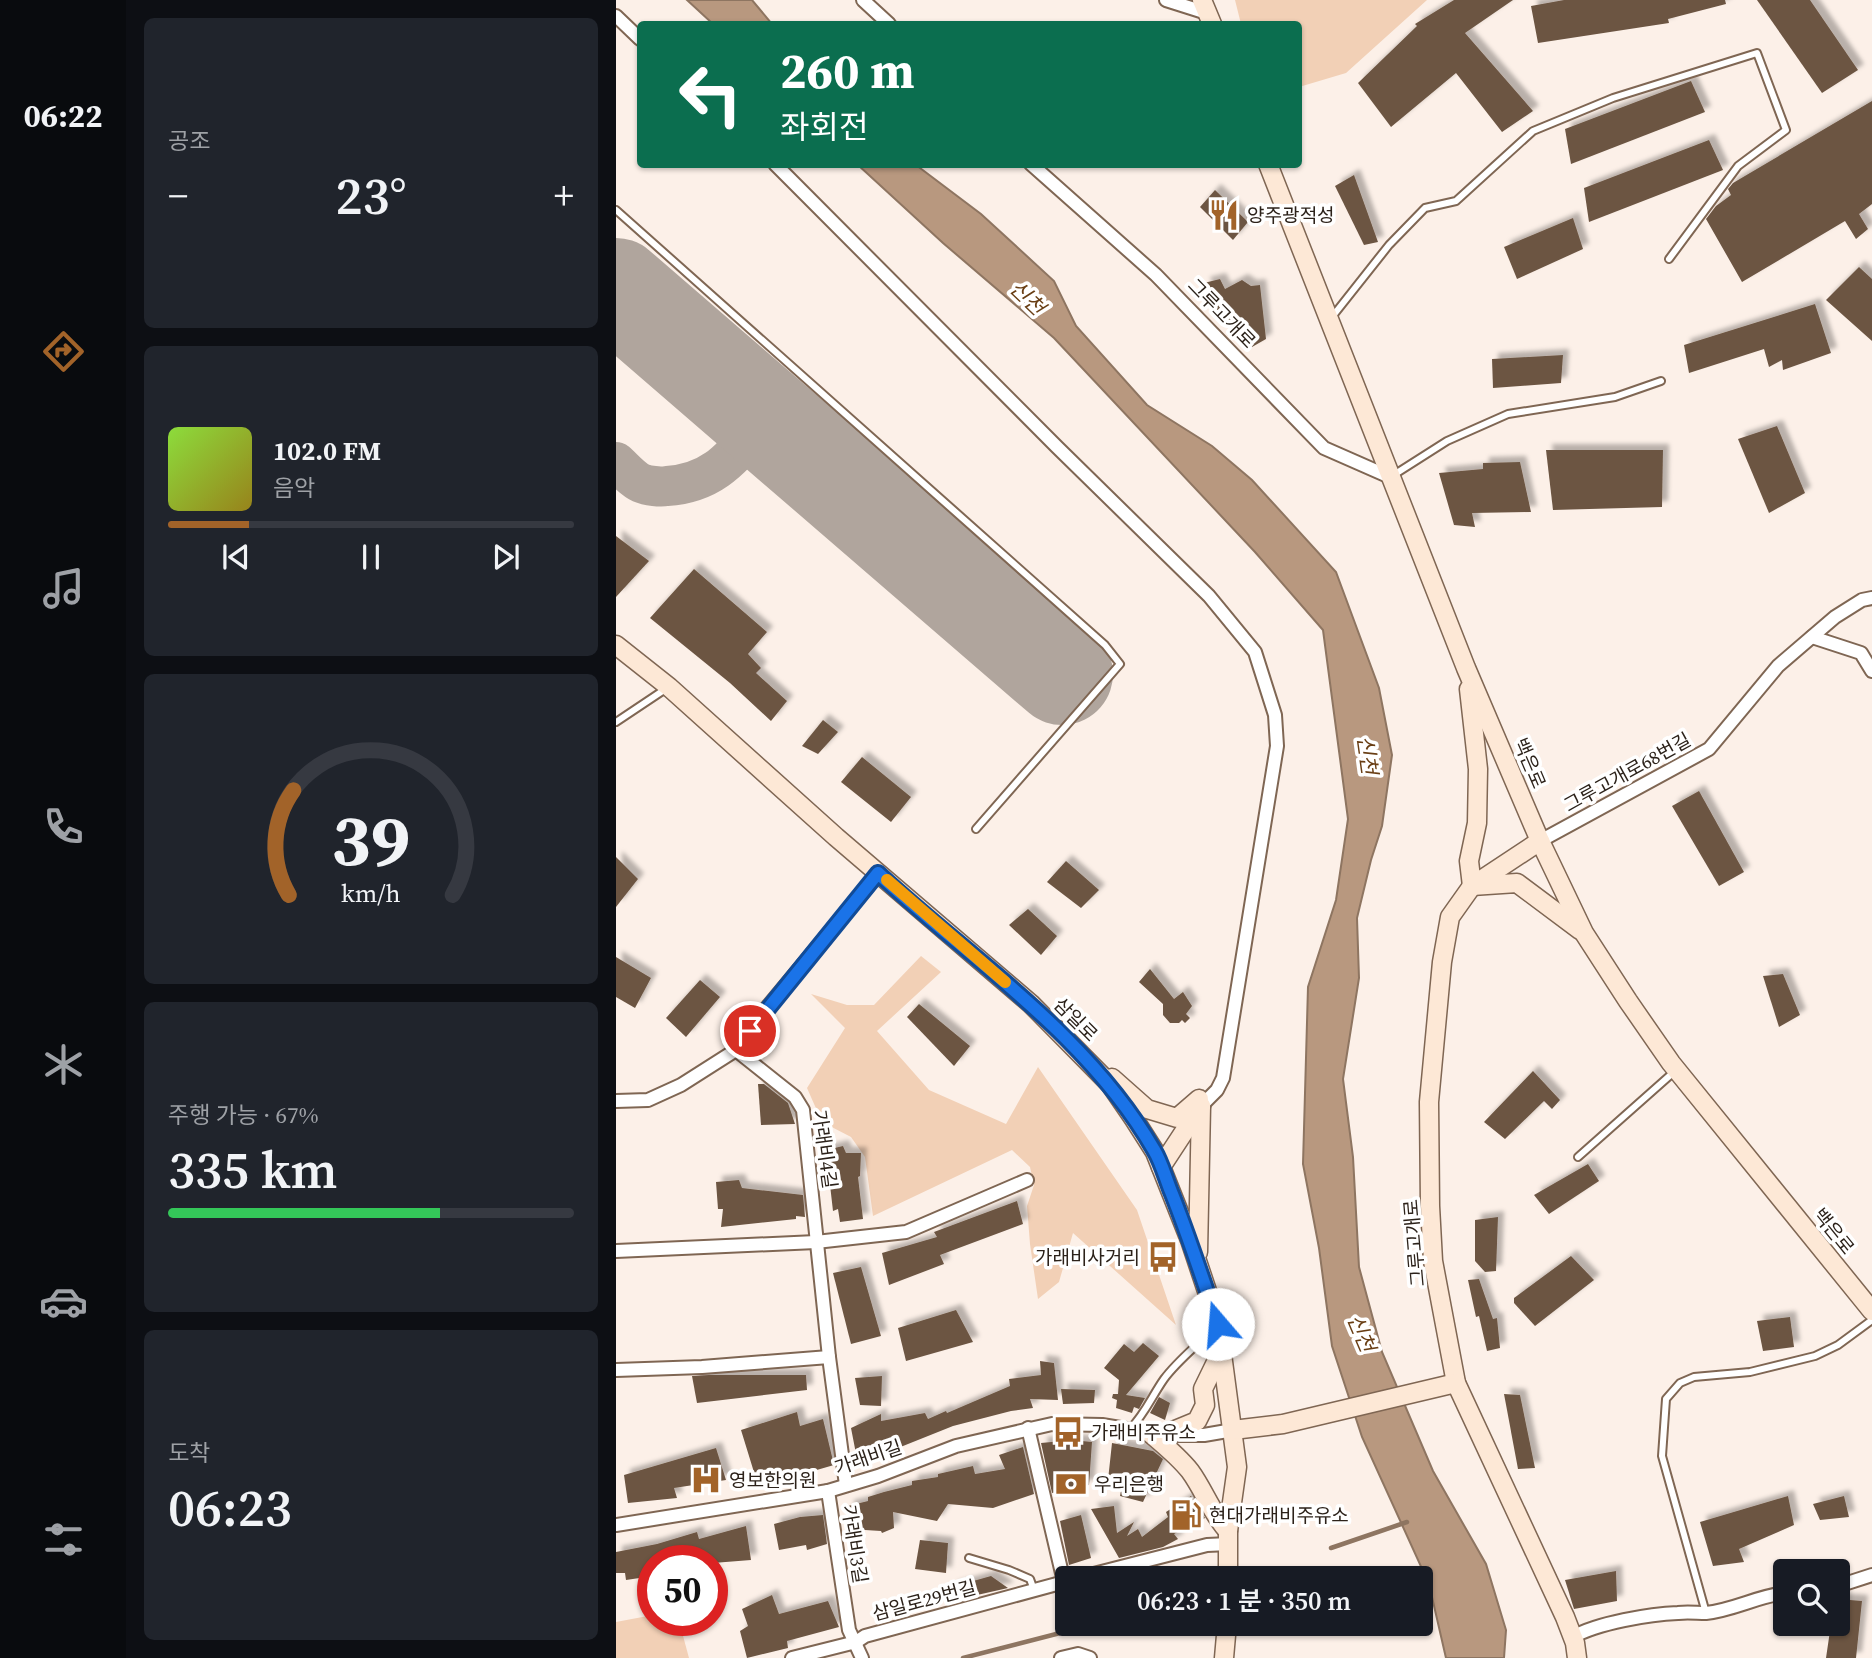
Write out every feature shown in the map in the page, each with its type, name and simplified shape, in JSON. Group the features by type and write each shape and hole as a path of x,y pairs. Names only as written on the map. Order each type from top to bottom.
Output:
{"main road":[{"name":"백은로","path":"1270,168 1466,668 1540,841 1584,933 1677,1069 1872,1311"},
{"name":"삼일로","path":"616,645 669,687 920,911 1031,1004 1110,1084 1155,1152 1198,1263 1218,1324 1237,1471 1228,1566"},
{"path":"1466,668 1478,769 1477,823 1469,861 1472,886 1517,883 1584,933"},
{"name":"그루고개로","path":"1540,841 1472,886 1450,917 1442,962 1429,1102 1433,1261 1449,1384 1573,1637 1577,1658"},
{"path":"1081,1055 1128,1090 1147,1109 1177,1118 1200,1102"},
{"path":"1161,1167 1200,1102"},
{"path":"1198,1263 1200,1102"},
{"path":"1222,1352 1203,1389 1205,1405 1197,1422 1156,1434 1189,1470 1229,1537"},
{"path":"1233,1430 1283,1424 1449,1384"},
{"path":"1224,1658 1226,1636"}],"street":[{"path":"863,0 886,21"},
{"path":"1166,0 1207,12"},
{"path":"616,16 637,35"},
{"path":"779,168 1209,596 1255,652 1275,715 1277,746 1223,1078 1217,1090 1200,1102"},
{"name":"그루고개로","path":"1036,168 1156,275 1324,448 1390,477"},
{"name":"그루고개로68번길","path":"1540,841 1709,749 1778,666 1835,617 1862,600 1872,598"},
{"path":"1812,637 1861,653 1872,671"},
{"path":"616,1101 648,1100 681,1084 736,1050 878,873"},
{"name":"가래비4길","path":"736,1050 795,1097 803,1110 828,1357 846,1486"},
{"path":"616,1251 816,1242 906,1232 1027,1180"},
{"path":"616,1370 702,1367 828,1357"},
{"name":"가래비길","path":"616,1524 828,1491 878,1476 956,1446 1052,1424 1130,1429 1156,1434 1204,1435 1233,1430"},
{"path":"1028,1428 1062,1566"},
{"name":"가래비3길","path":"828,1491 849,1630 862,1658"},
{"path":"1125,1566 1229,1537"},
{"path":"1850,1582 1872,1575"},
{"name":"삼일로29번길","path":"792,1658 1055,1585"},
{"path":"1573,1637 1586,1629 1622,1621 1675,1613 1706,1613 1773,1594"},
{"path":"1061,1658 1078,1654 1090,1658"}],"lane":[{"path":"1329,321 1389,245 1425,208 1456,201 1533,131 1613,98 1757,53 1786,130 1738,166 1670,259"},
{"path":"616,210 1105,645 1120,664 976,829"},
{"path":"1390,477 1447,441 1508,414 1615,397 1661,381"},
{"path":"616,722 669,687"},
{"path":"1578,1157 1677,1069"},
{"path":"1706,1613 1662,1457 1666,1399 1680,1383 1694,1377 1750,1372 1815,1356 1839,1345 1872,1320"},
{"path":"1130,1429 1142,1417 1156,1391 1177,1364 1218,1324"},
{"path":"970,1559 1030,1579 1034,1590"}],"shaded area":[{"path":"1235,0 1427,0 1346,73 1302,86 1302,21 1240,21"},
{"path":"921,956 941,972 877,1031 929,1090 1006,1124 1038,1067 1137,1210 1176,1325 1073,1233 1059,1282 1038,1299 1027,1206 1034,1185 1030,1167 1012,1150 873,1216 865,1157 851,1137 822,1122 807,1088 845,1028 811,994 847,1005 874,1005"},
{"path":"637,1618 637,1636 683,1636 689,1658 616,1658 616,1622"}],"water":[{"path":"687,0 752,0 770,21 710,21"},
{"name":"신천","path":"861,168 920,168 981,214 1054,281 1076,326 1147,405 1212,446 1252,480 1336,572 1379,688 1392,755 1382,826 1357,918 1359,978 1343,1079 1353,1157 1359,1267 1382,1352 1433,1471 1486,1564 1506,1630 1504,1658 1446,1658 1433,1601 1433,1566 1421,1566 1362,1437 1332,1346 1319,1248 1303,1164 1308,987 1336,900 1348,819 1323,630 1255,552 1054,338 943,243"}],"building":[{"path":"1454,0 1513,0 1465,33 1533,111 1502,132 1456,73 1391,127 1358,83 1417,26 1415,24"},
{"path":"1564,0 1725,0 1726,4 1668,19 1669,23 1538,43 1531,6"},
{"path":"1757,0 1810,0 1858,70 1822,93"},
{"path":"1691,81 1705,112 1571,164 1565,129"},
{"path":"1872,101 1872,204 1859,214 1868,229 1856,239 1845,221 1742,282 1706,219 1716,206 1731,195 1728,189 1733,183"},
{"path":"1709,140 1723,170 1589,222 1584,188"},
{"path":"1354,175 1378,242 1364,245 1335,186"},
{"name":"양주광적성","path":"1215,190 1248,222 1233,240 1200,207"},
{"path":"1573,218 1583,249 1517,279 1504,247"},
{"path":"1859,267 1872,279 1872,341 1826,300"},
{"path":"1220,279 1225,289 1242,280 1251,286 1260,285 1266,339 1252,347 1246,337 1240,343 1215,308 1204,283"},
{"path":"1815,304 1831,353 1783,370 1782,360 1769,367 1764,349 1689,373 1684,345"},
{"path":"1563,355 1561,383 1493,388 1492,359"},
{"path":"1777,426 1805,493 1769,513 1738,439"},
{"path":"1546,450 1663,450 1662,507 1553,510"},
{"path":"1520,462 1531,512 1472,513 1475,527 1454,525 1439,473 1483,469 1483,463"},
{"path":"616,536 649,561 616,597"},
{"path":"694,569 767,632 748,654 761,668 756,673 787,701 771,721 730,683 650,618"},
{"path":"823,720 838,732 818,754 802,746"},
{"path":"862,757 911,797 891,822 841,782"},
{"path":"1699,791 1744,872 1719,886 1672,806"},
{"path":"616,857 638,879 616,907"},
{"path":"1066,861 1099,890 1081,908 1047,882"},
{"path":"1028,909 1057,936 1041,955 1009,925"},
{"path":"616,957 651,978 635,1008 616,997"},
{"path":"1150,969 1174,999 1183,992 1192,1006 1186,1014 1190,1018 1185,1023 1182,1020 1179,1023 1170,1023 1163,1015 1163,1004 1139,982"},
{"path":"1783,974 1800,1015 1779,1027 1763,976"},
{"path":"700,980 720,997 686,1037 666,1018"},
{"path":"919,1004 970,1046 954,1066 907,1017"},
{"path":"1533,1071 1560,1100 1552,1109 1544,1101 1505,1139 1484,1122"},
{"path":"758,1084 764,1084 788,1103 795,1124 761,1125"},
{"path":"843,1146 846,1153 861,1153 858,1177 863,1219 840,1222 838,1209 833,1211 826,1150"},
{"path":"1588,1164 1599,1181 1549,1214 1534,1195"},
{"path":"739,1180 742,1188 803,1195 805,1217 721,1227 723,1209 718,1209 716,1182"},
{"path":"1017,1201 1023,1224 940,1255 944,1264 889,1285 882,1253 937,1237 934,1232"},
{"path":"1498,1217 1496,1271 1485,1272 1475,1261 1475,1220"},
{"path":"1571,1256 1594,1280 1535,1326 1514,1303 1514,1298"},
{"path":"861,1267 881,1336 851,1344 833,1273"},
{"path":"1479,1279 1493,1319 1497,1318 1500,1348 1487,1351 1468,1280"},
{"path":"956,1310 973,1342 906,1361 898,1328"},
{"path":"1790,1317 1794,1347 1763,1351 1757,1321"},
{"path":"1143,1343 1159,1356 1126,1395 1145,1398 1139,1409 1134,1407 1132,1413 1116,1408 1117,1400 1112,1398 1113,1394 1118,1394 1119,1380 1104,1368 1124,1344 1134,1352"},
{"path":"1040,1361 1054,1363 1058,1400 1030,1399 1033,1408 953,1426 858,1464 851,1428 881,1414 881,1421 925,1413 928,1419 946,1411 947,1413 1010,1386 1009,1379 1041,1375"},
{"path":"806,1375 807,1390 697,1403 692,1376"},
{"path":"882,1376 881,1406 860,1405 855,1378"},
{"path":"1061,1389 1095,1390 1094,1403 1063,1404"},
{"path":"1504,1394 1520,1395 1535,1468 1518,1469"},
{"path":"1159,1397 1170,1403 1165,1420 1150,1413"},
{"path":"797,1412 800,1426 823,1419 834,1465 789,1478 788,1474 757,1482 741,1430"},
{"path":"1072,1440 1092,1442 1089,1485 1078,1487 1073,1477 1075,1488 1052,1493 1041,1443"},
{"path":"1112,1443 1153,1451 1163,1459 1143,1502 1120,1496 1124,1475 1108,1480"},
{"path":"1023,1447 1034,1494 993,1508 948,1504 937,1521 893,1512 894,1528 882,1533 849,1529 848,1506 868,1501 868,1497 912,1485 912,1481 938,1477 938,1474 973,1466 975,1474 1005,1469 999,1455"},
{"path":"716,1448 726,1480 674,1488 677,1498 628,1503 624,1475"},
{"path":"1191,1496 1205,1518 1174,1534 1178,1539 1163,1547 1119,1558 1091,1509 1114,1506 1117,1533 1134,1522 1127,1536 1138,1529 1142,1537 1168,1517 1166,1512"},
{"path":"1788,1496 1794,1525 1739,1549 1744,1562 1713,1566 1700,1522"},
{"path":"1844,1496 1849,1517 1820,1520 1813,1504"},
{"path":"823,1515 827,1544 807,1550 806,1545 779,1550 774,1524 800,1517"},
{"path":"1081,1515 1091,1558 1069,1565 1060,1521"},
{"path":"746,1526 751,1560 728,1562 728,1545 652,1545 697,1532 699,1539"},
{"path":"920,1540 948,1543 946,1573 915,1569"},
{"path":"637,1548 637,1578 626,1580 625,1573 616,1573 616,1552"},
{"path":"1616,1571 1617,1601 1574,1609 1565,1580"},
{"path":"991,1576 1008,1588 955,1600 952,1587"},
{"path":"772,1595 779,1614 828,1601 839,1627 787,1641 788,1648 747,1658 740,1631 748,1626 742,1609"},
{"path":"1850,1600 1862,1601 1856,1658 1826,1658 1829,1636 1850,1636"}],"waterway":[{"path":"1331,1548 1407,1522"},
{"path":"963,1658 1055,1634"}],"taxiway":[{"path":"616,462 634,479 650,486 684,484 699,479 724,464 766,419"}],"runway":[{"path":"616,289 1062,674"}],"slow traffic":[{"path":"887,880 1005,982"}],"place":[{"name":"양주광적성","path":"1224,215"},
{"name":"가래비사거리","path":"1163,1257"},
{"name":"가래비주유소","path":"1068,1432"},
{"name":"영보한의원","path":"706,1480"},
{"name":"우리은행","path":"1071,1484"},
{"name":"현대가래비주유소","path":"1186,1515"}],"route":[{"path":"750,1031 878,873 1031,1004 1110,1084 1155,1152 1190,1240 1218,1324"}]}
